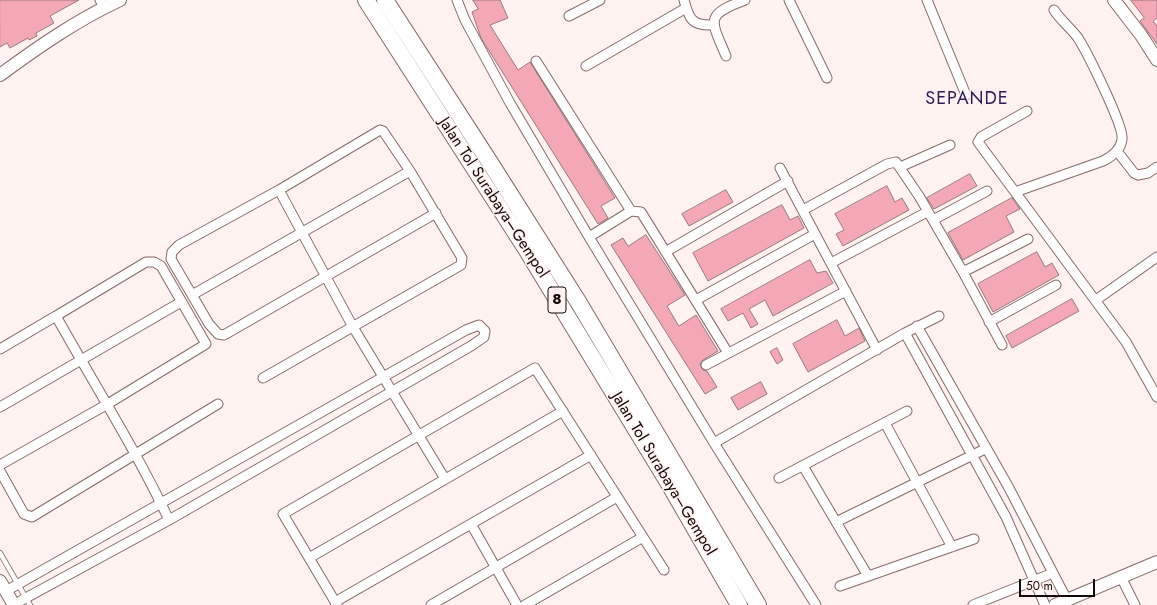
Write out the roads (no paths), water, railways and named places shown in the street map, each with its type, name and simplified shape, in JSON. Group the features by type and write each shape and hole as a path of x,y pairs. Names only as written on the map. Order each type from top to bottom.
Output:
{"highway":[{"name":"Jalan Tol Surabaya–Gempol","path":"366,0 553,292 668,482 739,605"},
{"name":"Jalan Tol Surabaya–Gempol","path":"385,0 575,297 758,605"}],"street":[{"path":"0,74 102,4 120,0"},
{"path":"457,0 510,103 589,237 714,443 816,605"},
{"path":"569,16 600,0"},
{"path":"726,56 714,25 718,13 745,0"},
{"path":"789,0 827,78"},
{"path":"927,0 966,95"},
{"path":"1114,0 1141,35 1157,60"},
{"path":"586,66 685,4 690,18 694,22 714,25"},
{"path":"1014,192 1103,161 1116,151 1122,144 1123,135 1118,120 1085,49 1075,34 1059,17"},
{"path":"536,61 631,211"},
{"path":"1027,111 978,140 1014,192 1126,342 1157,397"},
{"path":"263,378 461,265 462,258 436,213 410,171 386,133 380,130 279,190 179,244 172,252 171,259 209,324 218,334 224,335 436,213"},
{"path":"900,167 950,144"},
{"path":"1116,151 1134,173 1138,175 1148,173 1157,167"},
{"path":"803,210 887,164 896,162 963,272 1002,345"},
{"path":"780,168 876,350"},
{"path":"192,295 410,171"},
{"path":"667,251 788,181"},
{"path":"279,190 353,328 445,479"},
{"path":"830,263 987,191"},
{"path":"589,237 631,211 637,210 645,216 728,353"},
{"path":"696,300 815,234"},
{"path":"963,272 1028,239"},
{"path":"1096,300 1157,257"},
{"path":"0,349 146,262 154,262 161,266 206,344 106,405 0,466"},
{"path":"989,322 1056,285"},
{"path":"706,365 846,291"},
{"path":"0,407 181,302"},
{"path":"56,316 170,520"},
{"path":"714,443 917,326 939,316"},
{"path":"479,325 485,331 484,337 471,346 28,602 14,605 3,586 18,584 162,504 383,376 466,330 479,325"},
{"path":"917,326 1009,488 1067,600"},
{"path":"905,333 1006,517 1045,605"},
{"path":"591,455 336,603 283,514 536,368 664,570"},
{"path":"0,471 24,514 32,517 218,404"},
{"path":"309,558 563,411"},
{"path":"779,478 907,411"},
{"path":"885,423 952,547"},
{"path":"836,522 986,449"},
{"path":"803,466 868,576"},
{"path":"431,605 617,497"},
{"path":"471,524 517,605"},
{"path":"525,605 643,537"},
{"path":"840,586 974,539"},
{"path":"1055,605 1157,562"},
{"path":"973,605 1054,573"},
{"path":"1121,577 1135,605"}],"lane":[{"path":"0,553 28,602"}],"district":[{"name":"SEPANDE","path":"967,100"}]}
